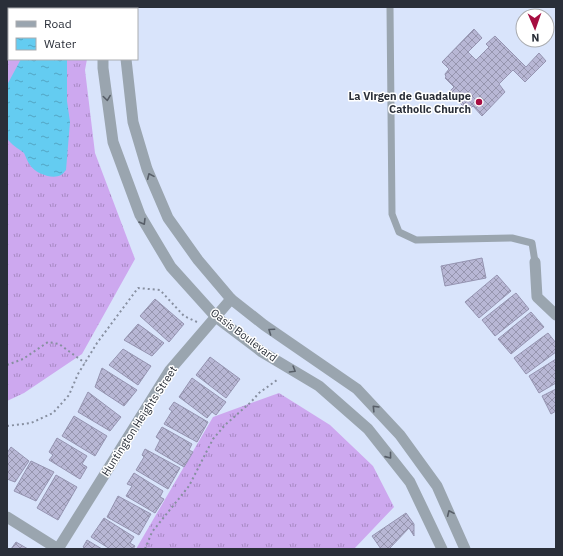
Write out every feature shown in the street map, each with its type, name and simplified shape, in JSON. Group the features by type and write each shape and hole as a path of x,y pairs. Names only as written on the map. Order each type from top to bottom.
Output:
{"street":[{"name":"Oasis Boulevard","path":"103,60 113,142 140,215 171,267 216,317 262,352 319,386 368,429 410,482 442,549"},
{"name":"Oasis Boulevard","path":"126,60 133,122 147,169 168,218 198,260 231,300 270,330 357,389 400,434 437,486 465,549"},
{"path":"535,262 537,296 556,315"},
{"name":"Huntington Heights Street","path":"58,549 170,370 231,300"},
{"path":"7,518 58,549"}],"lane":[{"path":"390,7 392,214 399,232 416,240 512,238 532,243 535,262"}],"path":[{"path":"7,426 31,423 53,413 69,395 84,363 138,288 160,290 184,316 208,326"},
{"path":"7,365 23,359 48,342 59,344 84,363"},
{"path":"145,549 152,532 189,486 213,440 225,425 259,393 277,380"}],"green space":[{"path":"7,7 92,7 8,8 8,60 87,60 85,70 95,153 135,259 82,354 24,393 7,401"},
{"path":"279,393 330,425 373,466 394,507 354,549 136,549 213,417"}],"water":[{"path":"20,60 67,60 67,101 70,122 66,170 62,175 53,177 36,171 29,164 24,153 13,145 7,138 7,85"}],"building":[{"path":"474,29 482,38 468,52 476,60 489,47 486,44 495,36 526,67 539,53 546,61 525,82 513,70 499,84 505,92 482,116 473,106 468,111 449,92 454,87 445,78 445,74 449,69 442,62"},
{"path":"482,258 486,278 445,286 441,266"},
{"path":"497,275 511,291 479,318 465,302"},
{"path":"516,293 529,309 495,336 482,320"},
{"path":"155,299 184,324 169,342 140,316"},
{"path":"531,312 544,327 511,354 498,339"},
{"path":"138,324 164,343 152,356 124,340"},
{"path":"548,333 556,343 556,352 526,374 514,358"},
{"path":"123,349 151,366 138,385 109,365"},
{"path":"210,357 240,379 226,398 196,375"},
{"path":"556,359 556,383 539,393 529,376"},
{"path":"102,368 137,390 124,406 95,387"},
{"path":"192,378 226,402 216,415 212,412 207,418 179,397"},
{"path":"556,389 556,411 551,414 542,396"},
{"path":"88,392 121,417 110,431 78,412"},
{"path":"174,402 208,422 197,442 164,424 172,411 169,409"},
{"path":"74,416 107,436 95,456 62,436"},
{"path":"162,427 192,444 189,450 193,452 184,467 155,450 160,440 156,437"},
{"path":"57,438 87,456 82,464 87,467 80,479 49,460 53,455 49,452"},
{"path":"11,447 29,461 15,482 7,479 7,453"},
{"path":"145,449 180,468 168,489 136,470 144,457 142,455"},
{"path":"31,461 54,472 36,501 14,491"},
{"path":"134,473 163,491 160,497 164,499 155,513 126,496 132,486 127,484"},
{"path":"56,475 77,487 58,520 37,508"},
{"path":"118,496 151,514 139,535 107,517"},
{"path":"406,513 414,524 414,536 409,528 389,549 381,549 372,536"},
{"path":"104,518 134,537 130,543 135,546 133,549 110,549 91,537"},
{"path":"87,540 102,549 86,549 83,547"},
{"path":"16,542 28,549 11,549"}],"place":[{"name":"La Virgen de Guadalupe Catholic Church","path":"479,102"}]}
